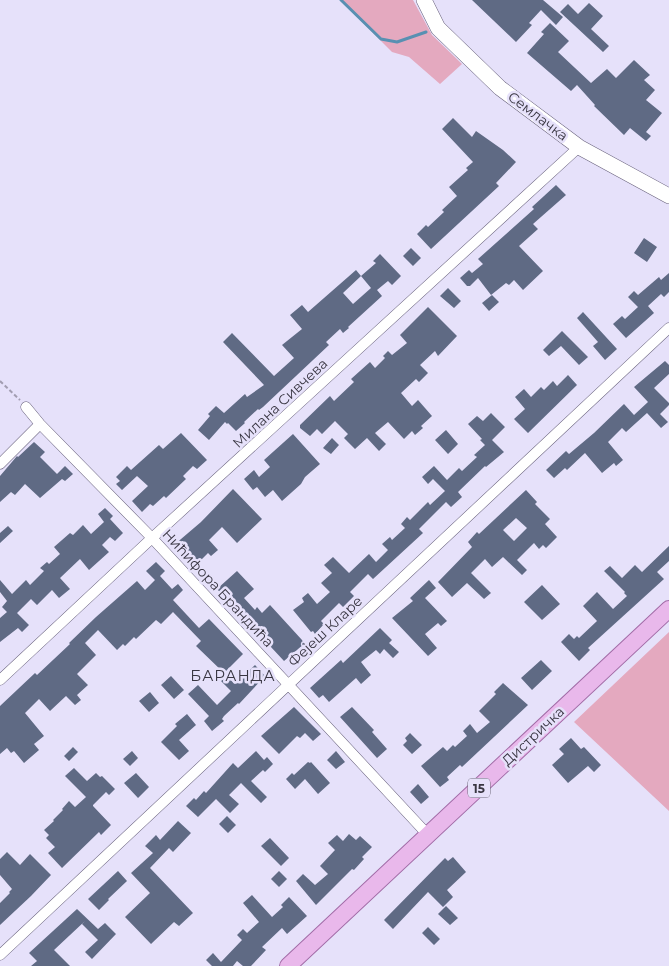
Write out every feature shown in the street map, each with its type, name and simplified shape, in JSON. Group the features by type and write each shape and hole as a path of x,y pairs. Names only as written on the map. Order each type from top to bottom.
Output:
{"main road":[{"name":"Семлачка","path":"426,6 438,28 500,88 579,146 669,196"},
{"name":"Дистричка","path":"288,966 669,609"}],"street":[{"name":"Милана Сивчева","path":"0,680 579,146"},
{"name":"Фејеш Кларе","path":"0,955 669,328"},
{"name":"Нићифора Брандића","path":"26,407 40,424 152,538 428,835"},
{"path":"0,464 40,424"}],"path":[{"path":"0,381 26,407"}],"shaded area":[{"path":"340,0 413,0 432,35 462,64 440,84 409,57 392,52"},
{"path":"669,632 669,811 574,722"}],"building":[{"path":"472,0 543,0 563,17 556,25 541,10 529,23 532,25 516,42"},
{"path":"589,3 603,16 591,29 609,46 603,52 560,12 568,4 578,14"},
{"path":"550,23 569,41 558,52 591,83 607,69 616,78 634,60 650,75 644,80 655,90 646,100 662,113 646,132 651,136 646,141 630,128 624,135 594,106 577,85 571,91 527,53 544,34 541,32"},
{"path":"453,118 472,137 476,131 503,150 516,162 496,183 499,186 431,249 417,234 426,225 428,227 444,212 442,210 457,196 449,187 468,170 466,168 473,162 442,129"},
{"path":"556,185 566,195 533,224 538,229 519,246 543,271 523,290 514,280 509,285 506,283 491,295 478,278 470,286 467,286 460,278 469,270 472,273 483,264 478,259 534,209 532,207"},
{"path":"644,238 657,247 647,262 634,253"},
{"path":"411,248 421,258 413,266 403,256"},
{"path":"380,254 401,276 392,285 388,281 377,290 382,296 343,333 340,329 326,342 329,345 236,431 225,422 209,440 198,430 210,416 208,414 216,406 224,413 245,394 247,397 264,385 223,342 232,333 274,376 294,358 282,345 302,329 290,315 302,305 308,312 356,270 361,276 376,263 373,261","holes":["361,276 371,288 353,304 343,293"]},
{"path":"669,273 669,292 664,297 661,294 648,306 654,313 626,338 613,324 622,316 625,319 638,307 628,297 634,291 638,295 659,277 661,280"},
{"path":"448,288 461,301 454,308 440,296"},
{"path":"492,295 499,302 489,311 482,303"},
{"path":"428,307 457,336 438,356 435,351 420,365 428,373 419,382 416,379 401,393 412,406 418,400 432,416 421,426 423,428 415,435 412,431 404,439 388,422 375,433 386,444 379,451 367,438 355,449 344,438 348,434 335,421 322,434 317,429 310,436 300,428 300,425 330,396 334,401 354,382 351,379 370,362 375,368 385,358 383,356 388,351 392,355 407,343 400,335"},
{"path":"583,312 617,349 605,360 593,346 598,342 577,318"},
{"path":"562,331 588,357 579,365 561,346 549,356 543,350"},
{"path":"665,361 669,365 669,374 654,388 669,403 660,414 668,422 661,428 647,413 626,432 622,428 608,442 623,460 616,466 614,463 602,473 585,453 567,470 565,468 554,478 546,470 566,451 569,454 594,433 624,404 634,415 648,402 634,387"},
{"path":"568,375 577,385 528,433 514,419 525,409 515,397 524,389 531,397 541,387 544,390 553,381 557,386"},
{"path":"491,413 505,427 492,440 504,452 485,466 458,492 462,497 451,507 446,502 419,529 423,533 373,579 368,574 350,592 354,596 343,607 339,603 321,621 324,624 315,634 313,631 311,632 293,610 304,602 302,598 308,593 317,604 330,592 321,583 332,573 324,565 333,557 349,573 369,554 376,562 388,550 382,544 390,537 392,540 405,528 401,524 407,517 410,520 428,502 430,505 445,491 433,479 428,484 422,477 434,466 447,480 459,468 462,471 477,457 474,455 485,445 468,424 477,416 483,421"},
{"path":"446,430 458,444 448,454 435,440"},
{"path":"181,433 207,460 197,469 193,466 183,476 186,479 166,498 164,496 153,506 150,504 142,512 132,501 148,486 137,476 122,490 116,484 120,481 116,477 127,466 131,470 159,445 163,449"},
{"path":"293,434 320,464 282,501 273,490 265,497 257,487 253,490 244,479 254,470 259,477 270,467 264,460"},
{"path":"332,438 339,445 331,454 323,448"},
{"path":"34,442 45,452 40,457 57,474 65,466 73,474 65,481 62,479 40,498 25,484 15,495 11,492 0,502 0,476 17,456"},
{"path":"233,489 262,519 237,543 222,527 209,540 218,550 211,556 208,553 195,566 174,545 201,522"},
{"path":"526,490 537,502 535,504 550,519 545,524 557,537 546,548 543,545 539,549 534,543 517,560 527,570 522,575 503,557 492,567 485,559 471,573 491,593 484,599 467,583 452,597 438,582 472,547 468,542 477,532 479,534","holes":["516,518 527,528 514,541 503,530"]},
{"path":"105,508 113,516 110,519 123,533 115,541 110,537 102,545 109,552 89,570 80,559 60,578 70,589 59,598 52,590 37,605 31,599 17,613 29,625 22,632 18,628 0,642 0,618 7,612 2,607 7,601 0,592 0,580 12,594 26,580 30,585 44,571 40,568 47,562 49,564 60,554 54,547 70,533 73,535 83,525 91,534 104,522 98,514"},
{"path":"8,526 13,531 0,543 0,533"},
{"path":"669,546 669,561 657,572 664,579 588,648 590,650 579,661 561,642 569,634 574,639 577,636 579,638 597,621 583,606 597,592 613,609 627,596 604,571 610,566 622,578 635,565 642,572"},
{"path":"156,562 165,571 160,576 172,589 178,584 183,590 173,600 199,628 209,619 243,654 224,673 196,646 201,641 173,612 161,624 156,620 136,639 134,637 125,646 123,644 117,650 98,630 85,643 96,655 77,674 88,685 77,695 81,700 75,705 66,696 50,711 39,699 25,713 44,736 34,744 39,750 24,763 14,751 11,753 7,748 0,754 0,706 35,673 37,675 96,617 137,581 145,590 155,580 146,571"},
{"path":"237,571 254,589 244,598 255,610 257,607 262,613 270,605 302,640 304,644 284,661 217,589"},
{"path":"429,580 436,588 425,598 447,621 441,626 438,623 425,634 437,648 428,656 392,618 413,601 410,598"},
{"path":"542,585 560,604 542,620 524,602"},
{"path":"380,628 392,640 389,643 399,652 393,658 384,649 380,654 376,650 361,662 371,675 361,684 356,678 329,702 323,695 319,698 310,688 341,660 343,663"},
{"path":"541,660 552,671 532,690 521,678"},
{"path":"255,665 265,676 239,704 224,716 222,719 224,721 212,731 204,721 209,716 188,694 198,685 217,705 231,691 221,681 226,676 235,684"},
{"path":"171,676 184,690 174,699 161,685"},
{"path":"503,683 528,705 462,767 460,765 447,777 449,780 440,787 421,766 443,747 447,751 453,745 455,747 467,736 463,731 470,724 477,733 490,722 479,711 496,694 494,692"},
{"path":"150,692 159,703 149,712 139,701"},
{"path":"294,707 321,734 313,741 305,733 300,738 297,736 279,754 261,736"},
{"path":"352,707 374,730 372,732 387,749 377,758 340,717"},
{"path":"187,714 196,725 179,740 189,751 179,760 161,742 177,726 175,724"},
{"path":"410,733 422,745 412,754 403,745 407,741 405,738"},
{"path":"571,738 581,749 584,747 601,765 594,772 588,766 568,783 552,765 564,754 559,749"},
{"path":"73,747 78,752 69,761 64,756"},
{"path":"132,751 138,758 130,766 123,759"},
{"path":"256,751 264,760 267,757 273,764 251,781 267,797 261,803 241,783 229,795 239,804 230,813 216,799 198,817 186,806 194,798 196,800 204,791 206,793 233,763 238,768"},
{"path":"336,751 345,762 336,769 327,760"},
{"path":"308,762 311,762 330,783 318,794 305,779 295,789 286,779 292,773 294,775"},
{"path":"74,768 87,781 96,773 100,777 102,776 115,789 109,795 106,792 93,805 111,825 101,835 99,832 62,868 48,853 55,847 46,838 49,835 44,830 54,821 69,801 75,807 86,797 65,776"},
{"path":"136,773 149,787 138,798 124,783"},
{"path":"418,784 429,797 421,804 410,792"},
{"path":"227,816 236,825 228,833 219,824"},
{"path":"178,821 191,833 173,852 169,848 150,868 193,913 179,926 174,922 151,944 125,917 150,893 131,873 153,853 145,846 156,835 160,840"},
{"path":"349,834 356,840 360,836 372,847 362,857 364,859 354,870 352,869 316,905 296,881 303,874 315,885 328,874 320,866 335,850 328,843 337,835 343,841"},
{"path":"270,838 289,858 281,866 261,846"},
{"path":"7,852 20,865 30,854 51,875 0,925 0,903 12,889 0,875 0,859"},
{"path":"453,857 466,872 447,890 453,897 443,907 428,892 393,929 384,920 445,858 448,861"},
{"path":"118,871 127,881 99,910 88,899"},
{"path":"279,871 287,879 279,887 271,879"},
{"path":"252,895 272,917 283,907 281,905 289,897 307,916 287,934 282,928 262,947 266,950 251,966 243,966 237,961 233,966 212,966 206,960 213,953 221,962 242,940 237,935 243,929 247,933 259,922 243,903"},
{"path":"446,906 458,918 450,925 438,914"},
{"path":"77,909 98,929 105,923 116,934 92,959 85,952 98,940 82,924 85,921 54,950 70,966 31,966 37,961 29,953"},
{"path":"428,927 440,939 434,945 422,933"}],"waterway":[{"path":"341,0 381,39 397,42 426,32"}],"district":[{"name":"БАРАНДА","path":"233,675"}]}
